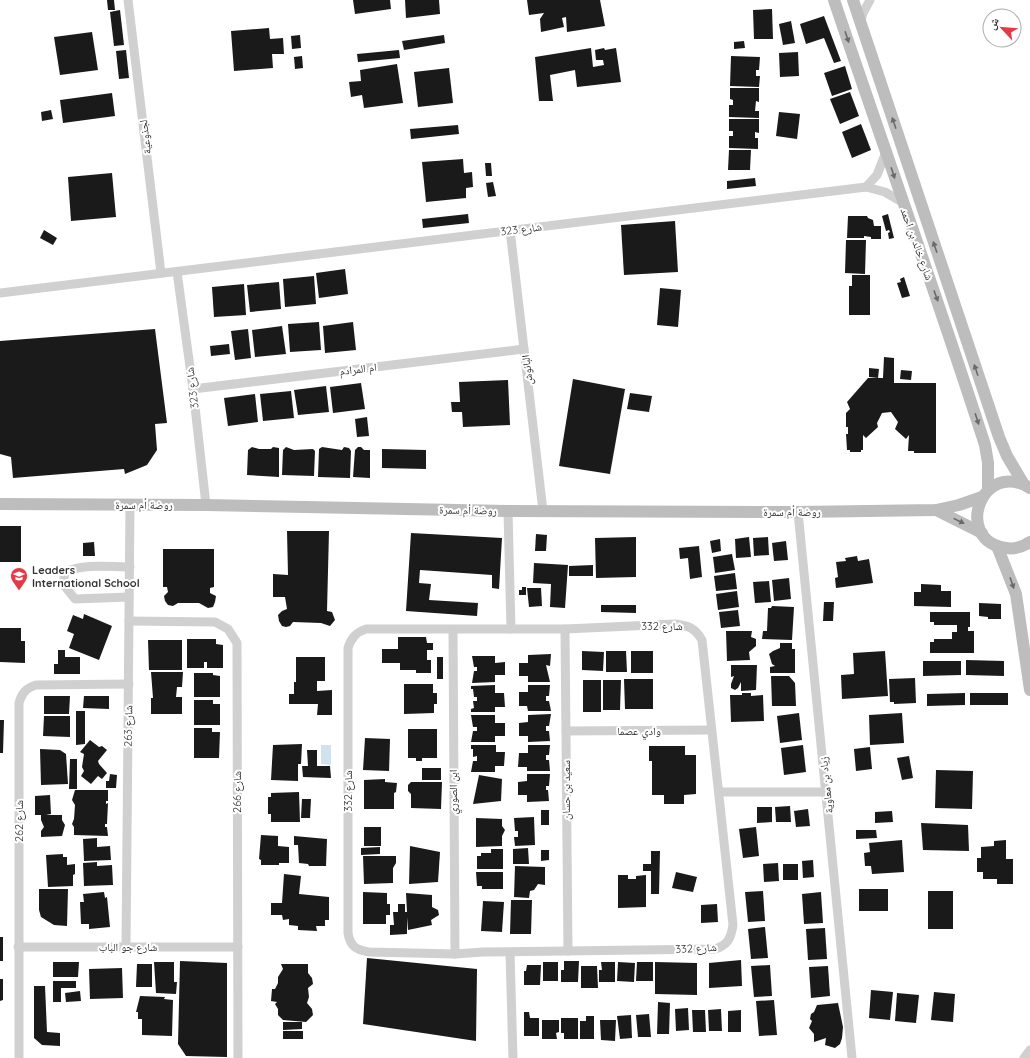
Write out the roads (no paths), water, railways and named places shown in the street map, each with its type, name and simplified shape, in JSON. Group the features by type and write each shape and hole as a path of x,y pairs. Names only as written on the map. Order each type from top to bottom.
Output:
{"main road":[{"name":"شارع خالد بن احمد","path":"834,0 902,202 947,326 985,445 988,463 985,494 977,515 982,533"},
{"name":"شارع خالد بن احمد","path":"853,0 999,437 1007,456 1026,486"},
{"name":"روضة أم سمرة","path":"0,504 206,505 508,511 798,512 936,510 959,505 985,494 1004,482 1026,486"},
{"name":"روضة أم سمرة","path":"936,510 982,533 988,541 997,546"},
{"path":"1030,542 1016,548 997,546 1016,594 1030,690"}],"street":[{"name":"لجذوعية","path":"128,0 161,273"},
{"path":"860,24 863,13 870,0"},
{"path":"866,187 877,175 886,152"},
{"name":"شارع 323","path":"0,293 866,187 885,192 902,202"},
{"name":"البانوش","path":"510,230 543,511"},
{"name":"شارع 323","path":"176,272 193,389 206,505"},
{"name":"ام المرادم","path":"193,389 524,349"},
{"name":"شارع 263","path":"126,946 130,505"},
{"path":"508,511 511,628"},
{"name":"زياد بن معاوية","path":"798,512 852,1058"},
{"path":"129,597 75,599 63,584 65,572 73,568 87,566 130,567"},
{"name":"شارع 266","path":"129,621 215,622 228,629 237,643 238,1058"},
{"name":"شارع 332","path":"676,624 691,627 697,632 702,640 733,925 729,942 723,947 715,949 510,953 483,952 455,954 363,951 357,950 350,943 348,933 348,648 350,642 355,634 366,629 453,630 511,628 565,629 676,624"},
{"name":"سعيد بن حسان","path":"565,629 568,951"},
{"name":"ابن الصوري","path":"453,630 455,954"},
{"name":"شارع 262","path":"19,1058 19,703 21,696 25,690 36,685 129,684"},
{"name":"وادي عصما","path":"566,731 711,730"},
{"path":"719,792 826,792"},
{"name":"شارع جو الباب","path":"18,947 238,947"},
{"path":"510,953 512,1058"},
{"path":"1024,1058 1030,1050"}],"water":[{"path":"321,745 331,745 331,765 321,764"}],"place":[{"name":"Leaders International School","path":"19,591"}]}
